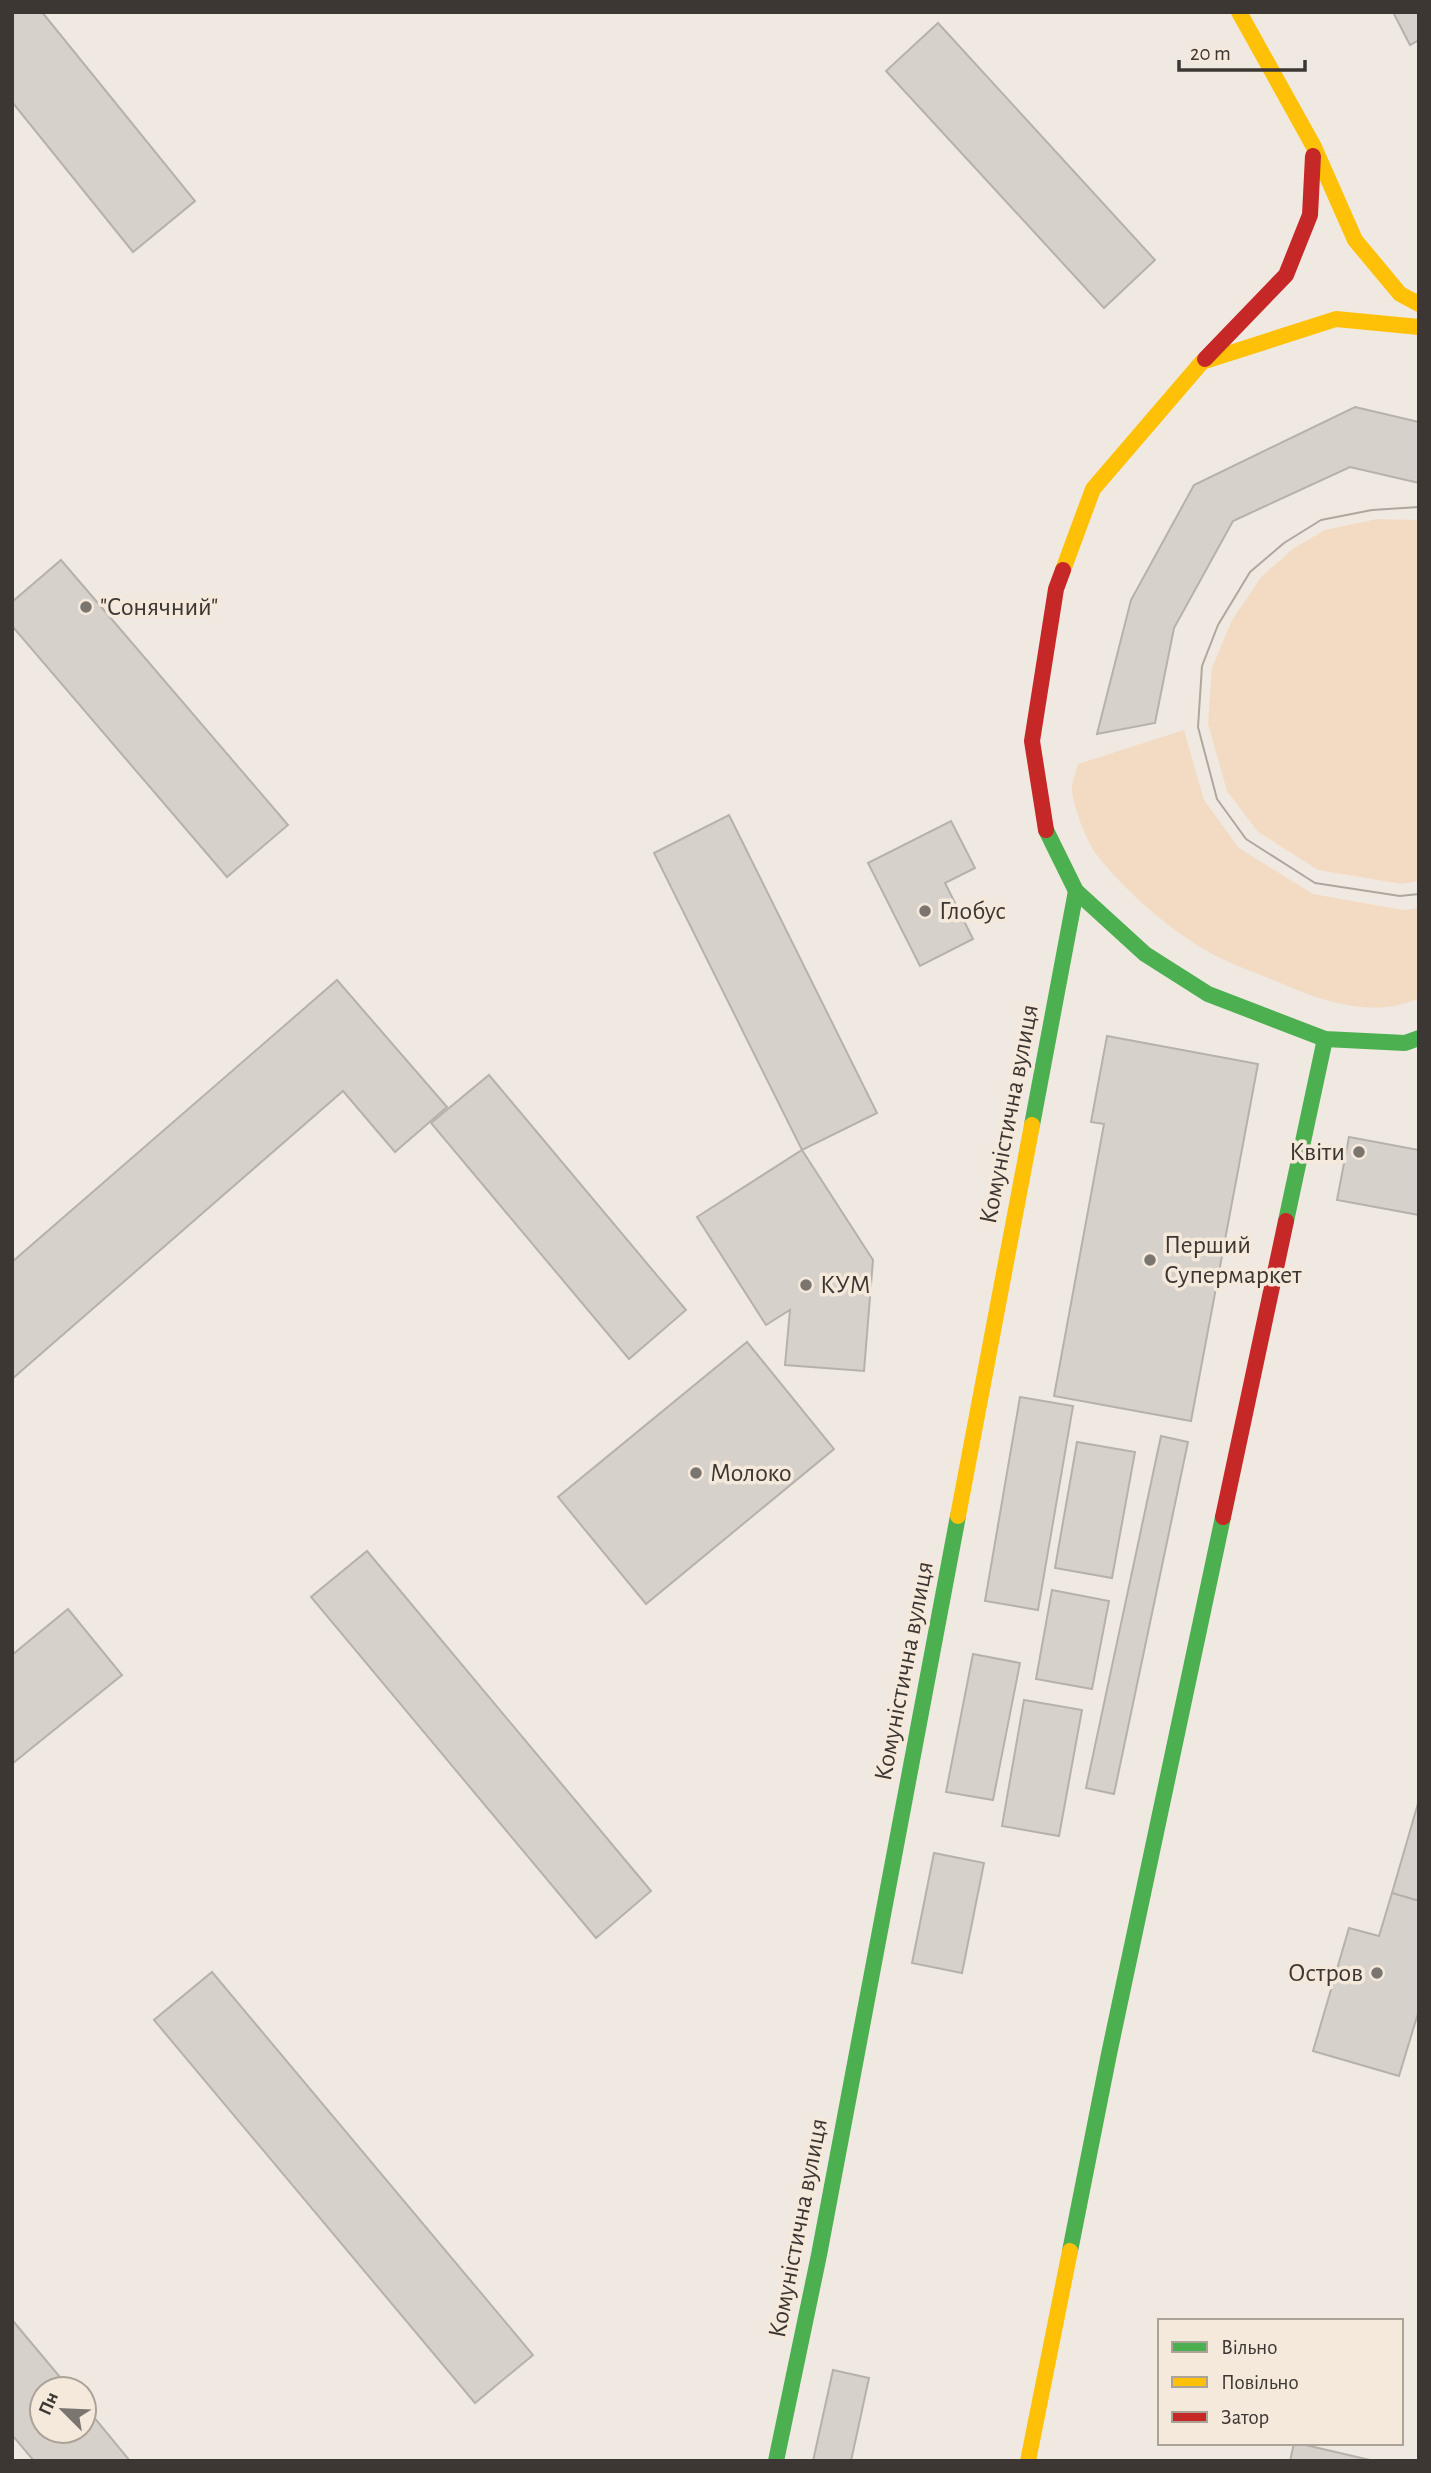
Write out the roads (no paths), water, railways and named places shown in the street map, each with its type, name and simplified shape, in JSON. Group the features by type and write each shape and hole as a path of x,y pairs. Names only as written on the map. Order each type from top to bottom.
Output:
{"street":[{"path":"1239,12 1314,147 1355,240 1400,294 1419,303"},
{"path":"1314,147 1310,215 1286,275 1202,362 1093,489 1056,589 1032,740 1044,826 1076,891 1145,954 1208,994 1325,1039 1405,1043 1419,1038"},
{"path":"1202,362 1336,319 1419,327"},
{"name":"Комуністична вулиця","path":"776,2461 827,2214 1076,891"},
{"path":"1028,2461 1112,2040 1325,1039"}],"tram line":[{"path":"1419,507 1372,510 1321,520 1284,543 1250,572 1218,625 1202,666 1198,727 1217,799 1246,839 1315,883 1400,896 1419,894"}],"place":[{"name":"\"Сонячний\"","path":"86,607"},
{"name":"Глобус","path":"925,911"},
{"name":"Квіти","path":"1359,1152"},
{"name":"Перший Супермаркет","path":"1150,1260"},
{"name":"КУМ","path":"806,1285"},
{"name":"Молоко","path":"696,1473"},
{"name":"Остров","path":"1377,1973"}]}
